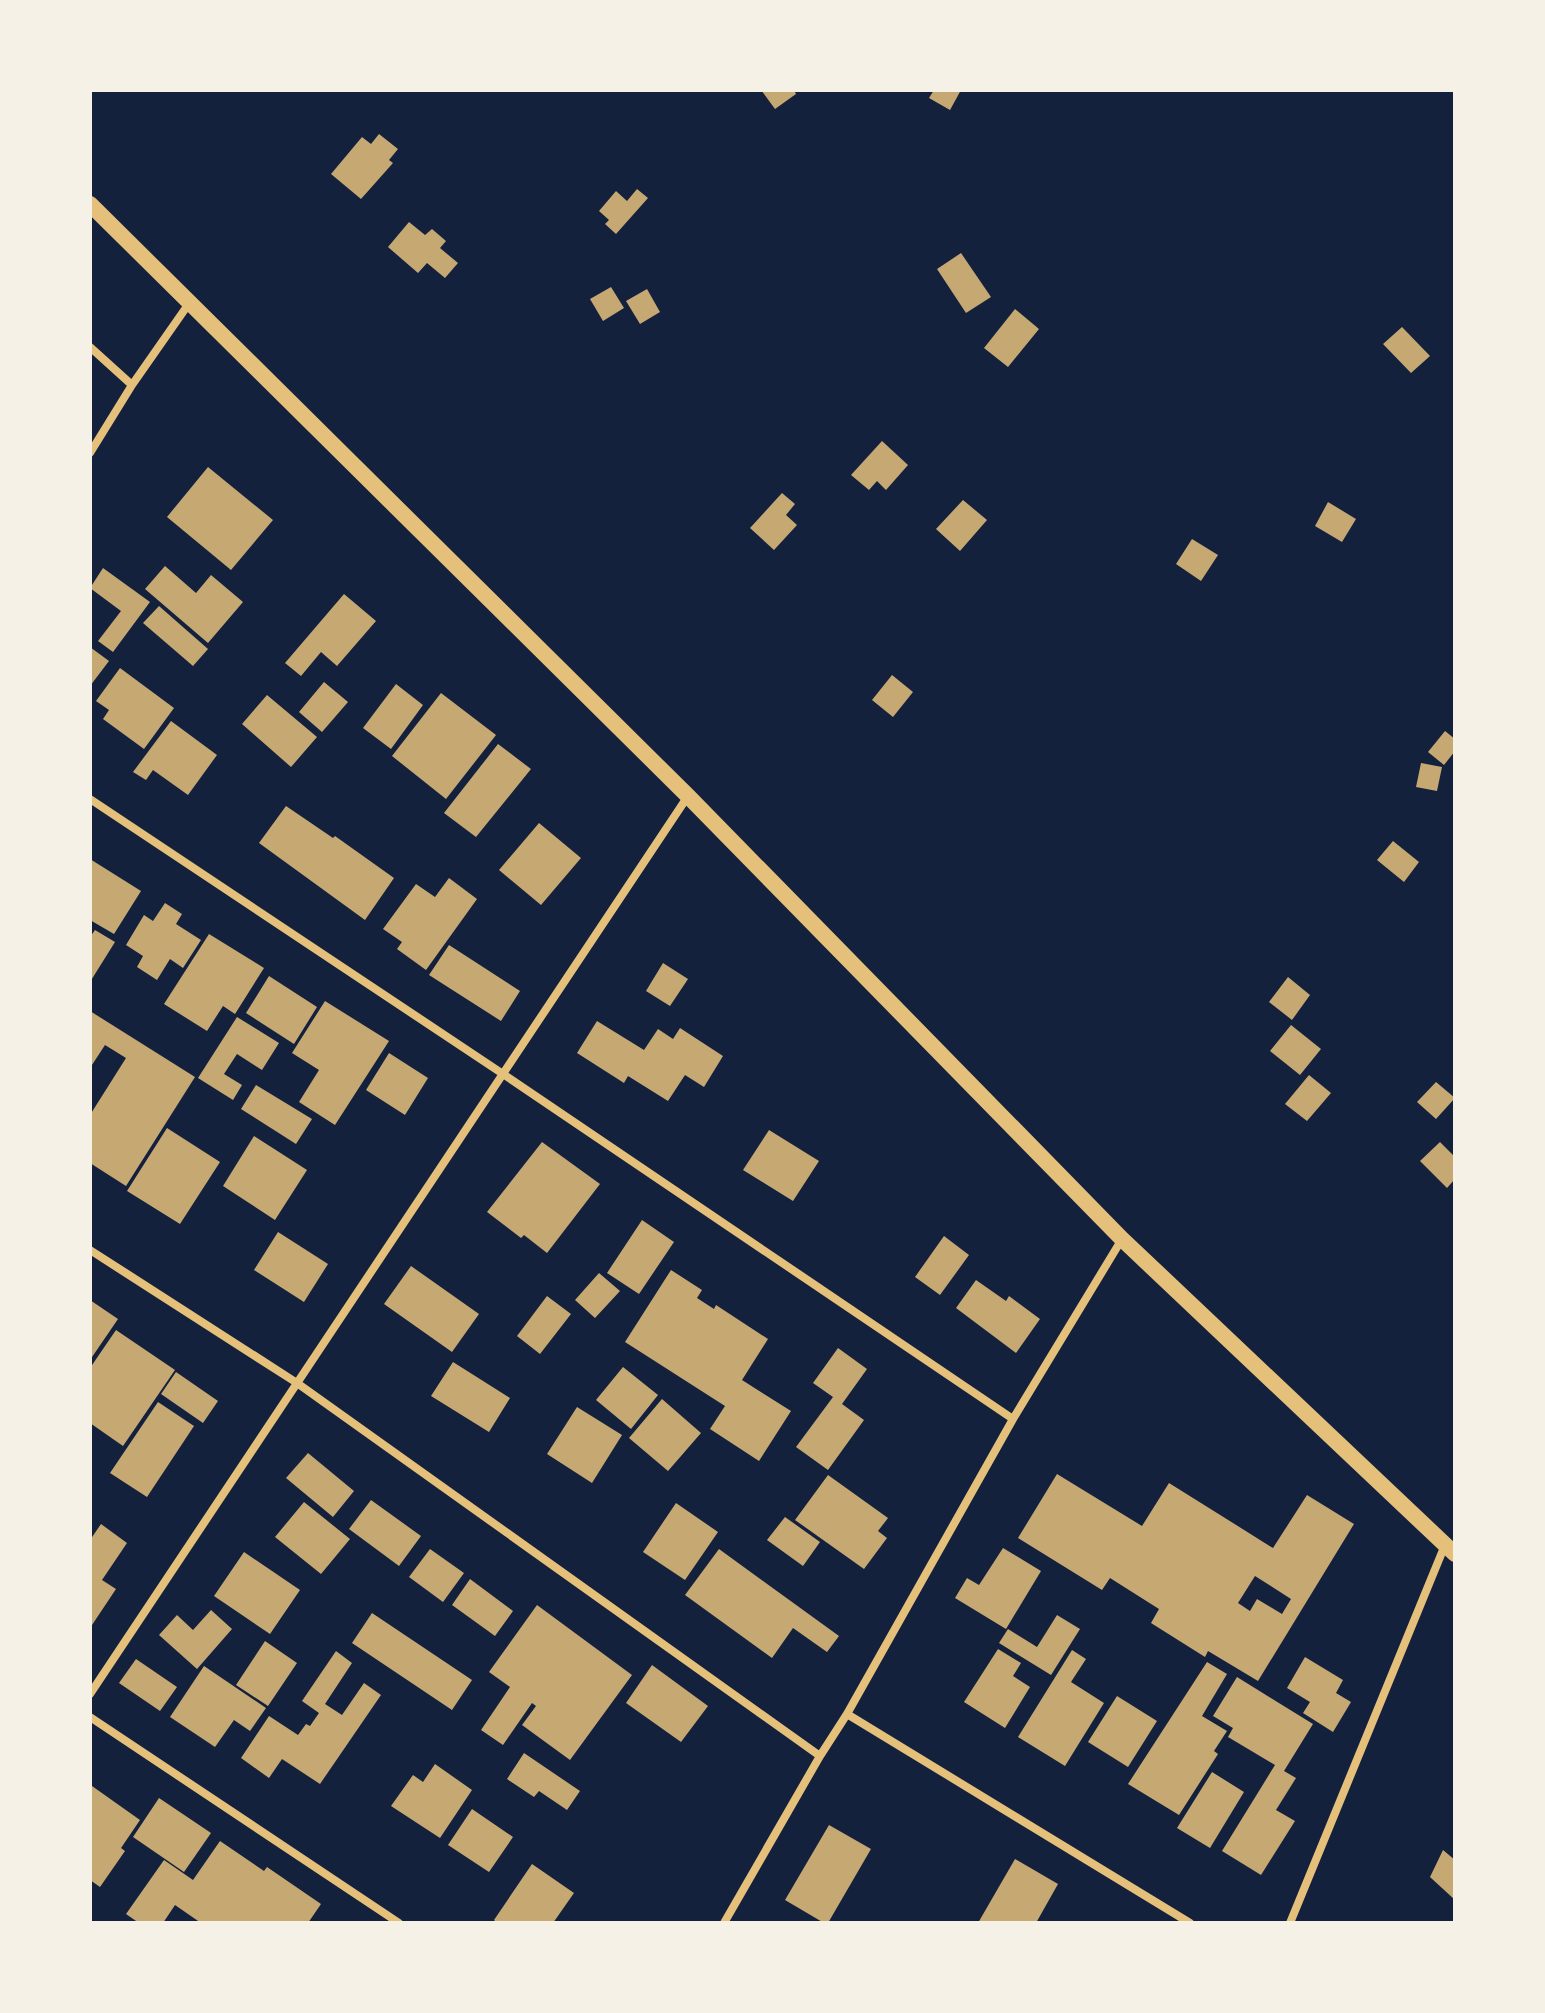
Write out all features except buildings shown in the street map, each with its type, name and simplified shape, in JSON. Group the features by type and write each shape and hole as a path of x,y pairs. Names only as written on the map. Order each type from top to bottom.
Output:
{"main road":[{"path":"90,204 688,796 1122,1239 1450,1550"}],"street":[{"path":"90,453 132,385 190,302"},
{"path":"90,347 132,385"},
{"path":"90,1694 688,796"},
{"path":"90,799 1013,1419"},
{"path":"724,1923 847,1714 1013,1419 1122,1239"},
{"path":"90,1250 297,1383 820,1756"},
{"path":"1290,1923 1450,1550"},
{"path":"847,1714 1190,1923"},
{"path":"90,1717 399,1923"}]}
